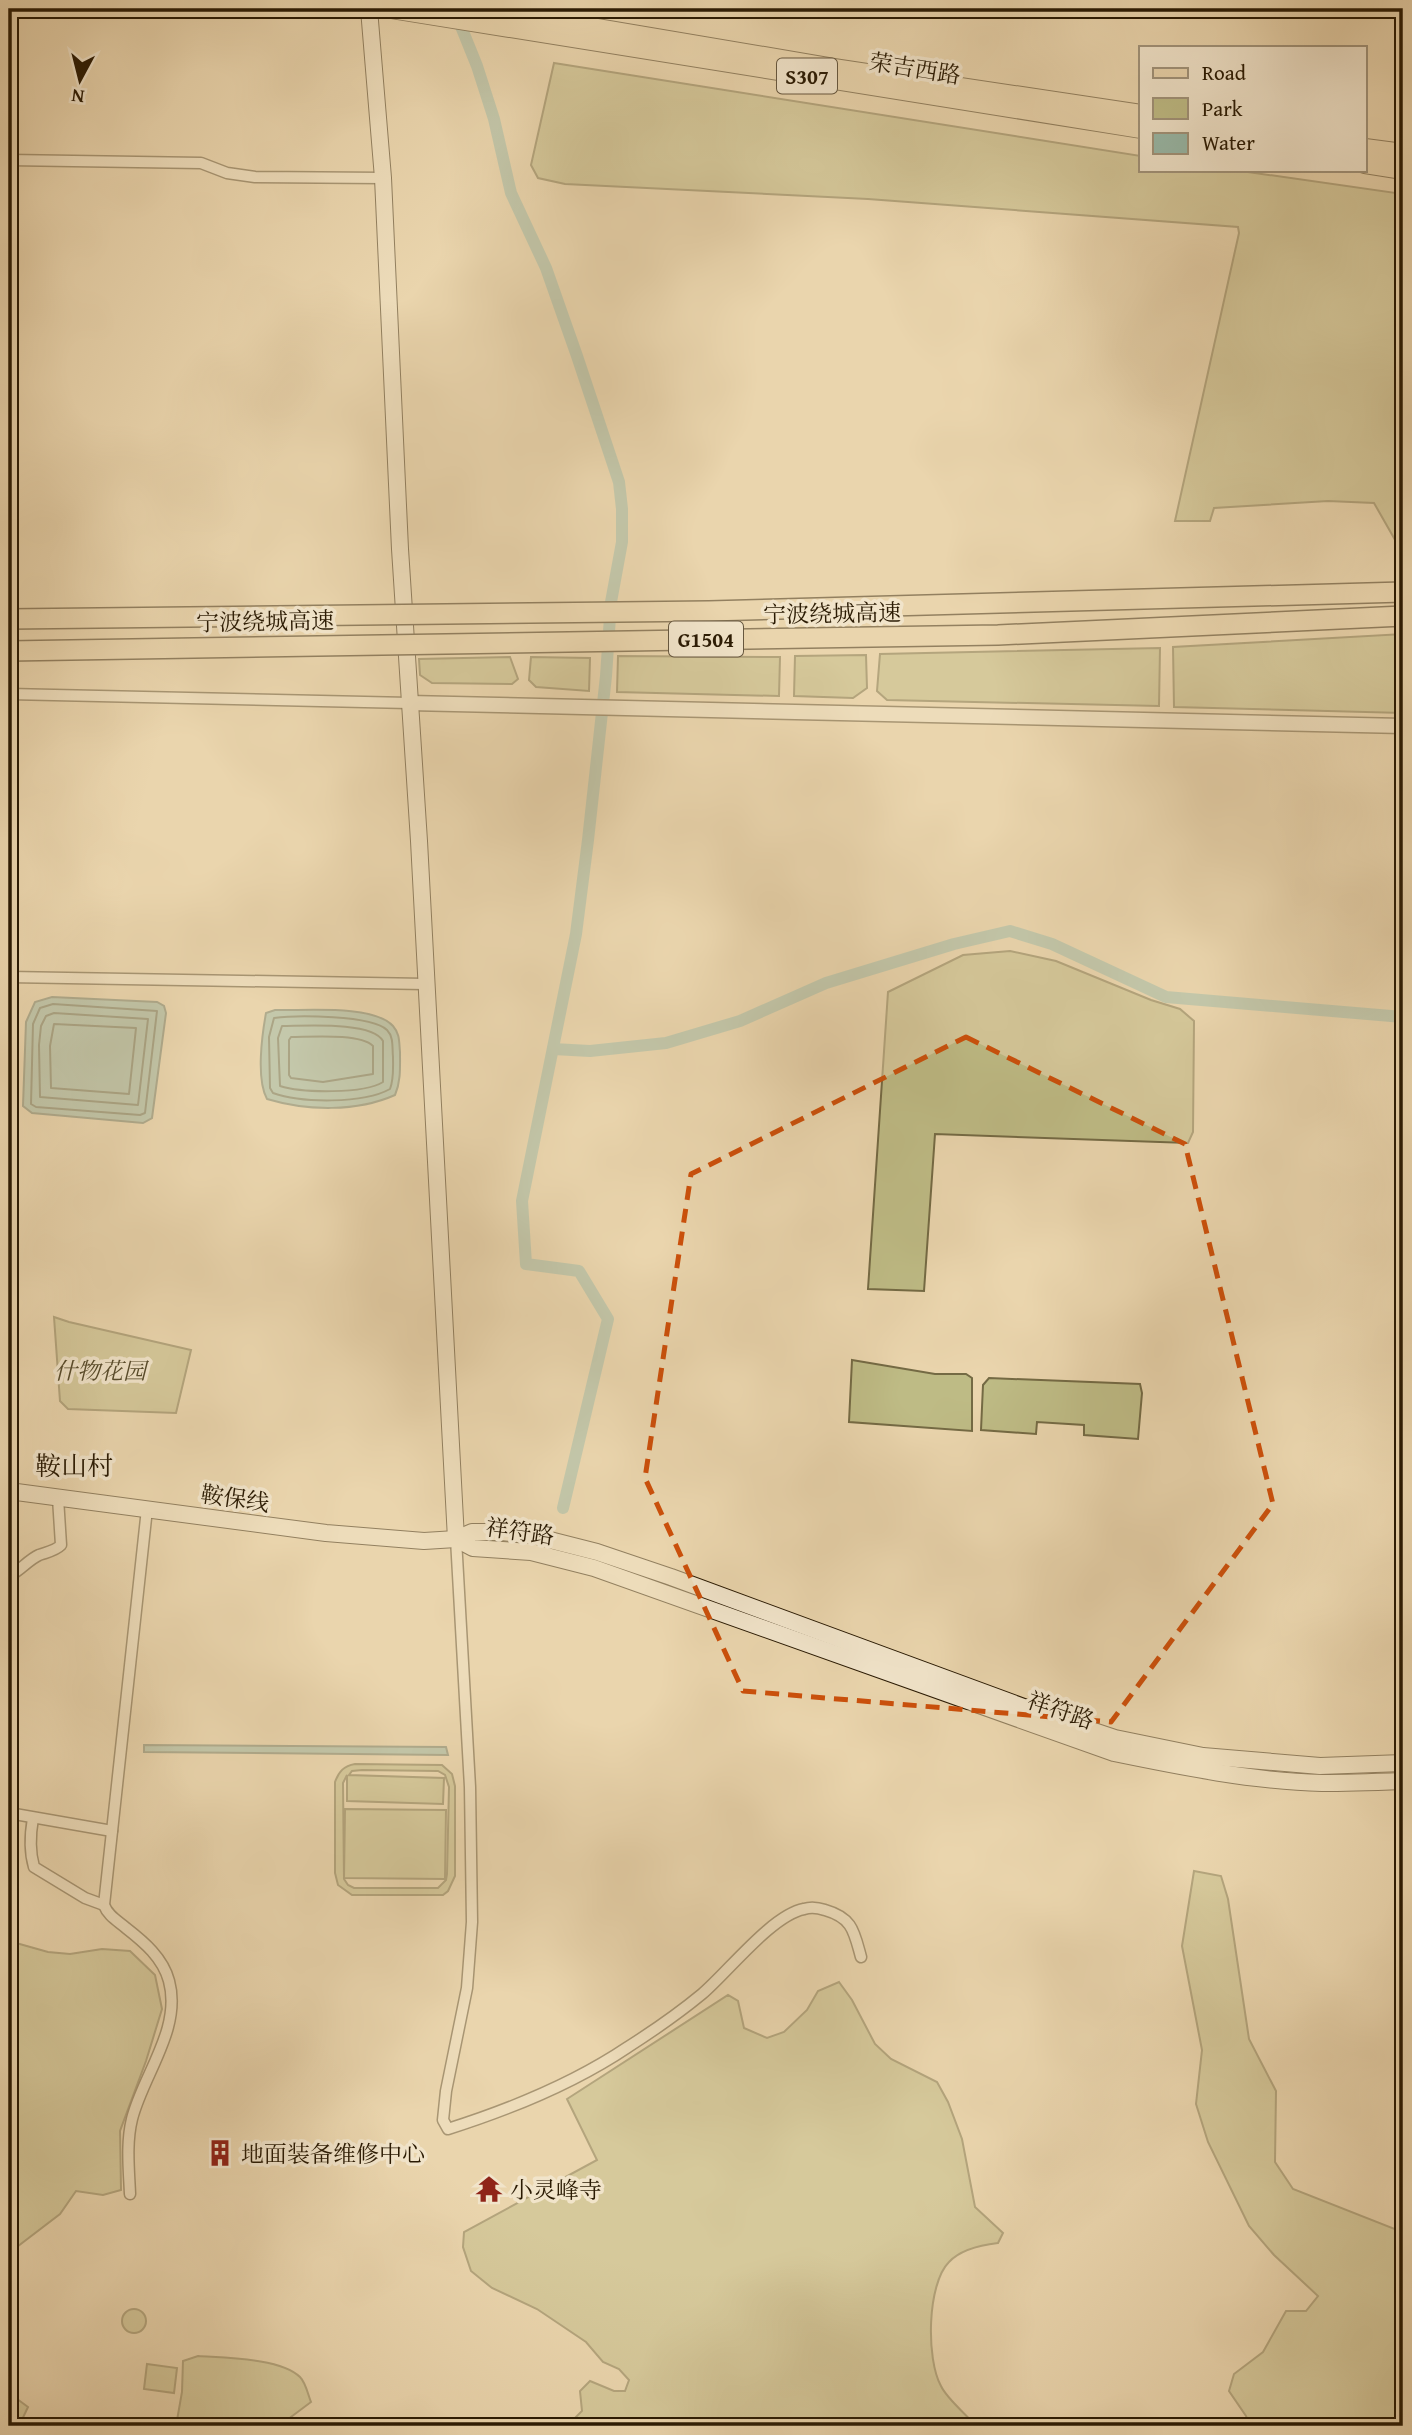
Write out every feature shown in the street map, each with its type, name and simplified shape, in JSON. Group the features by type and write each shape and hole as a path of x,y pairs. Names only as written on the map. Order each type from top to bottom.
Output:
{"highway":[{"name":"宁波绕城高速","path":"9,619 709,611 1403,593"},
{"name":"宁波绕城高速","path":"9,651 984,635 1403,616"}],"main road":[{"path":"369,9 383,178 409,703 419,841 456,1539"},
{"name":"荣吉西路","path":"391,9 447,18 479,15 1139,114"},
{"name":"荣吉西路","path":"479,15 1139,129"},
{"path":"1366,148 1403,153"},
{"path":"1366,164 1403,170"},
{"name":"鞍保线","path":"9,1491 326,1533 424,1541 456,1539"},
{"name":"祥符路","path":"456,1539 472,1532 502,1532 534,1536 597,1552 738,1600 1040,1713 1115,1738 1203,1756 1320,1766 1403,1763"},
{"name":"祥符路","path":"456,1539 473,1548 531,1552 594,1568 1114,1753 1249,1777 1321,1783 1403,1781"}],"street":[{"path":"9,160 201,163 228,173 255,177 383,178"},
{"path":"9,694 1403,726"},
{"path":"9,977 425,984"},
{"path":"9,1576 34,1558 61,1545 58,1498"},
{"path":"130,2194 130,2130 136,2106 155,2064 171,2012 170,1984 166,1970 141,1939 107,1913 104,1905 147,1509"},
{"path":"456,1539 471,1787 471,1922 467,1988 446,2091 443,2120 448,2129 503,2111 558,2086 627,2048 702,1994 785,1917 803,1909 819,1908 836,1913 848,1922 854,1930 861,1957"},
{"path":"9,1813 112,1831"},
{"path":"33,1818 30,1835 34,1867 85,1898 104,1905"}],"highlighted area":[{"path":"966,1037 1185,1144 1273,1504 1111,1722 743,1691 645,1478 691,1174"}],"green space":[{"path":"554,63 1139,156 1139,172 1248,172 1403,194 1403,546 1398,545 1374,503 1328,501 1214,508 1210,521 1175,521 1239,233 1238,227 868,199 565,184 538,178 531,165"},
{"path":"1403,634 1403,713 1174,707 1173,647"},
{"path":"1160,648 1159,706 887,700 877,691 880,654"},
{"path":"866,655 867,688 853,698 794,696 795,656"},
{"path":"618,656 780,657 779,696 617,692"},
{"path":"510,657 518,679 512,684 432,683 420,675 419,659"},
{"path":"531,657 590,658 589,691 536,687 529,680"},
{"path":"1010,951 1056,961 1180,1009 1194,1021 1193,1132 1188,1143 935,1134 924,1291 868,1289 888,992 963,955"},
{"name":"什物花园","path":"54,1317 191,1350 176,1413 68,1409 60,1401"},
{"path":"852,1360 935,1374 966,1374 972,1378 972,1431 849,1422"},
{"path":"989,1378 1140,1384 1142,1393 1138,1439 1084,1435 1084,1425 1037,1422 1036,1434 981,1430 983,1385"},
{"path":"351,1765 442,1765 452,1774 455,1786 455,1876 443,1895 352,1895 338,1885 335,1873 335,1782 342,1770","holes":["362,1770 438,1771 445,1775 449,1787 446,1880 438,1888 354,1888 348,1885 344,1879 343,1783 347,1775 347,1801 443,1804 444,1778 349,1775 352,1771"]},
{"path":"345,1809 446,1810 445,1879 344,1878"},
{"path":"1194,1871 1221,1876 1228,1899 1249,2039 1276,2091 1275,2162 1293,2189 1397,2230 1403,2228 1403,2426 1250,2426 1229,2391 1234,2374 1263,2352 1286,2311 1306,2311 1318,2296 1274,2255 1249,2226 1208,2142 1196,2104 1202,2050 1182,1946"},
{"path":"9,1941 48,1952 70,1954 102,1949 130,1951 155,1975 162,2009 120,2131 121,2190 103,2195 76,2191 60,2214 9,2253"},
{"path":"839,1982 852,2000 875,2044 891,2059 937,2082 962,2139 975,2207 1003,2233 998,2243 965,2251 949,2262 936,2287 933,2304 931,2341 936,2374 948,2396 976,2426 567,2426 582,2411 580,2391 590,2381 614,2391 625,2391 629,2380 619,2369 603,2362 586,2342 537,2309 492,2288 471,2271 463,2247 464,2232 597,2160 567,2099 728,1995 738,2001 744,2028 767,2038 784,2032 807,2010 818,1991"},
{"path":"134,2309 143,2312 146,2321 143,2330 134,2333 125,2330 122,2321 125,2312"},
{"path":"198,2356 252,2360 280,2366 300,2377 311,2402 283,2423 285,2426 176,2426 182,2392 183,2361"},
{"path":"147,2364 177,2368 174,2393 144,2389"},
{"path":"9,2393 28,2407 19,2426 9,2426"}],"water":[{"path":"52,997 157,1002 164,1006 166,1013 152,1118 143,1123 32,1113 23,1106 26,1022 35,1002"},
{"path":"275,1010 370,1014 393,1026 399,1038 400,1052 400,1074 395,1095 380,1101 332,1108 299,1106 267,1099 262,1080 262,1045 266,1013"},
{"path":"144,1745 446,1747 448,1755 144,1752"}],"waterway":[{"path":"454,9 477,66 494,119 511,193 546,268 577,356 619,482 622,509 622,542 611,602 606,676 576,934 522,1201 526,1264 579,1271 608,1319 563,1508"},
{"path":"553,1049 590,1051 666,1043 740,1021 826,983 954,944 1010,931 1052,944 1166,997 1403,1017"}],"place":[{"name":"地面装备维修中心","path":"220,2153"},
{"name":"小灵峰寺","path":"489,2189"}],"district":[{"name":"鞍山村","path":"74,1465"}]}
